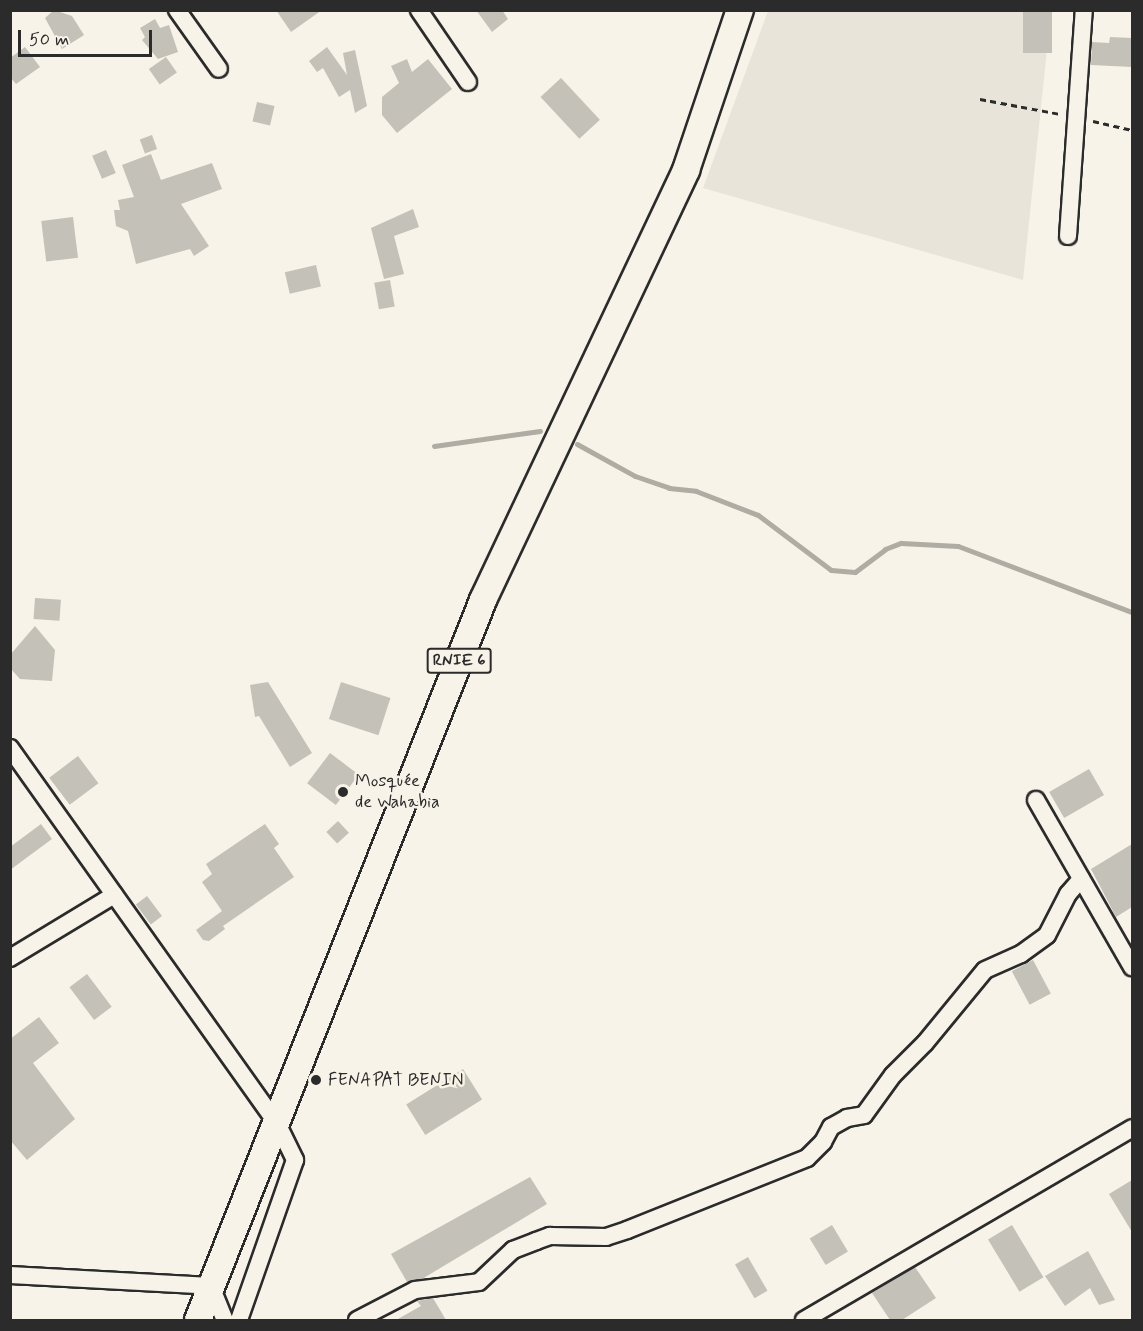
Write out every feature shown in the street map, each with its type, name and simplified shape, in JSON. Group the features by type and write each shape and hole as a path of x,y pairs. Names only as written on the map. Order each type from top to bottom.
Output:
{"main road":[{"name":"RNIE 6","path":"198,1320 278,1125 483,600 686,170 741,10"}],"street":[{"path":"177,10 219,69"},
{"path":"419,10 468,82"},
{"path":"1068,236 1084,10"},
{"path":"10,748 278,1125 295,1160 239,1320"},
{"path":"1036,800 1132,968"},
{"path":"357,1320 415,1290 479,1282 513,1250 536,1240 558,1235 606,1237 807,1158 831,1127 847,1118 864,1115 892,1075 925,1043 985,970 1021,954 1047,935 1068,894 1081,879"},
{"path":"10,958 114,896"},
{"path":"804,1320 1132,1128"},
{"path":"10,1275 211,1286 225,1320"}],"path":[{"path":"980,99 1132,130"}],"shaded area":[{"path":"768,11 1051,11 1023,280 703,188"}],"building":[{"path":"54,10 72,16 84,35 62,49 45,18"},
{"path":"276,10 322,10 291,32"},
{"path":"476,10 502,10 508,19 492,32"},
{"path":"1023,10 1052,10 1052,53 1023,53"},
{"path":"155,19 160,28 169,25 178,52 158,59 142,40 145,37 140,28"},
{"path":"1110,37 1132,38 1132,67 1091,65 1092,42 1109,43"},
{"path":"25,47 40,67 16,84 10,77 10,58"},
{"path":"327,47 347,75 343,53 355,50 367,106 355,113 350,90 339,97 323,68 317,72 309,61"},
{"path":"166,57 177,73 160,85 149,69"},
{"path":"407,59 412,72 428,59 452,89 397,133 382,115 382,97 399,83 391,66"},
{"path":"561,78 600,120 579,139 541,97"},
{"path":"257,102 275,106 270,126 253,121"},
{"path":"152,135 157,149 145,154 140,139"},
{"path":"106,150 116,173 102,179 92,156"},
{"path":"151,154 161,180 212,163 222,189 181,204 209,246 194,256 190,249 136,264 128,231 116,226 114,210 120,210 118,200 134,197 122,165"},
{"path":"413,209 419,227 394,236 404,274 384,279 371,228"},
{"path":"73,217 78,258 46,262 41,221"},
{"path":"316,265 321,286 290,294 285,272"},
{"path":"390,280 395,307 379,309 374,283"},
{"path":"35,598 61,600 59,621 34,619"},
{"path":"35,626 55,650 52,681 20,679 10,668 10,655"},
{"path":"268,682 312,753 290,767 259,716 255,717 250,685"},
{"path":"341,682 390,698 378,735 329,719"},
{"path":"330,753 359,775 336,805 307,783"},
{"path":"78,756 98,783 70,805 49,778"},
{"path":"1089,769 1104,795 1064,818 1049,792"},
{"path":"338,821 349,833 337,844 326,832"},
{"path":"41,824 52,839 10,870 10,847"},
{"path":"265,824 279,844 274,848 294,877 223,926 225,929 209,941 203,940 196,930 222,911 202,882 212,874 206,864"},
{"path":"1132,844 1132,907 1116,917 1091,869"},
{"path":"147,896 162,916 151,924 136,904"},
{"path":"1033,960 1051,994 1030,1005 1012,971"},
{"path":"87,974 112,1007 94,1020 69,987"},
{"path":"39,1017 59,1043 33,1063 75,1119 27,1160 10,1140 10,1039"},
{"path":"463,1069 482,1100 425,1135 406,1105"},
{"path":"530,1177 547,1204 422,1279 407,1282 391,1254"},
{"path":"1132,1180 1132,1232 1109,1194"},
{"path":"832,1225 848,1252 826,1265 810,1238"},
{"path":"1012,1225 1043,1277 1019,1292 988,1239"},
{"path":"1088,1251 1115,1300 1099,1305 1090,1288 1065,1306 1045,1276"},
{"path":"748,1257 768,1291 755,1298 735,1264"},
{"path":"915,1267 936,1298 902,1320 890,1320 872,1293"},
{"path":"433,1298 446,1320 396,1320 421,1306 417,1301"}],"waterway":[{"path":"434,446 540,431"},
{"path":"577,444 635,476 669,488 696,491 758,515 831,570 855,572 885,549 901,543 958,546 1132,612"}],"place":[{"name":"Mosquée de Wahabia","path":"343,792"},
{"name":"FENAPAT BENIN","path":"316,1080"}]}
